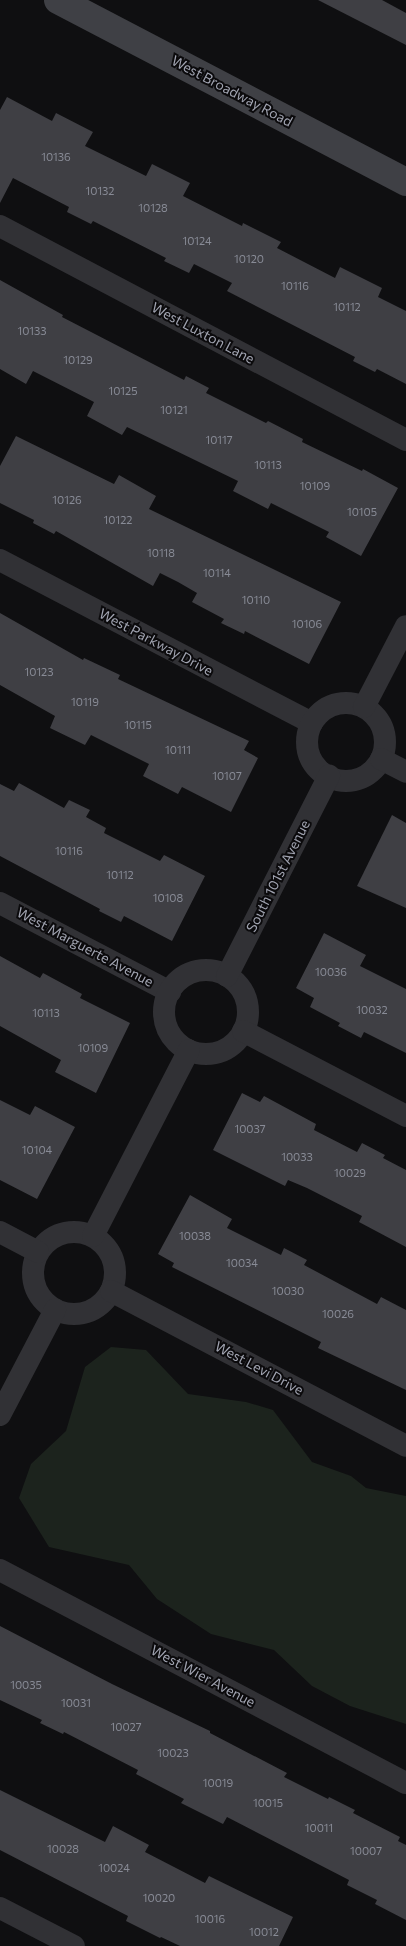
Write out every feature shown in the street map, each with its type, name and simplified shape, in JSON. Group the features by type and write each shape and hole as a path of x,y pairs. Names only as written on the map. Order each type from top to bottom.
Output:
{"main road":[{"name":"West Broadway Road","path":"58,0 406,182"}],"street":[{"name":"West Luxton Lane","path":"0,226 406,440"},
{"name":"West Parkway Drive","path":"0,560 312,723"},
{"path":"364,707 406,626"},
{"path":"340,703 351,703 364,707 380,722 384,734 385,746 381,759 374,769 364,776 352,780 338,780 317,768 310,757 307,745 312,723 319,713 340,703"},
{"path":"381,759 406,772"},
{"name":"South 101st Avenue","path":"227,976 329,776"},
{"name":"West Marguerte Avenue","path":"0,903 170,992"},
{"path":"199,971 218,972 227,976 239,986 246,1000 248,1011 243,1032 230,1047 220,1052 210,1054 189,1050 172,1036 167,1026 165,1004 170,992 181,979 199,971"},
{"path":"243,1032 406,1116"},
{"path":"93,1236 189,1050"},
{"path":"76,1231 93,1236 111,1254 115,1266 112,1291 104,1302 93,1310 80,1314 67,1314 54,1310 44,1302 36,1290 32,1278 33,1264 38,1252 50,1239 66,1232 76,1231"},
{"path":"0,1232 38,1252"},
{"name":"West Levi Drive","path":"112,1291 406,1446"},
{"path":"0,1415 54,1310"},
{"name":"West Wier Avenue","path":"0,1570 406,1783"},
{"path":"0,1908 74,1946"}],"shaded area":[{"path":"111,1347 146,1350 188,1394 246,1402 273,1410 312,1462 351,1476 366,1488 406,1496 406,1724 350,1706 312,1686 274,1650 211,1634 157,1599 129,1565 49,1547 19,1498 31,1464 66,1431 85,1367"}],"building":[{"path":"318,0 382,0 406,13 406,45"},
{"path":"7,97 52,121 56,113 93,132 85,146 146,176 152,164 190,183 183,196 242,226 243,223 281,242 277,248 335,278 340,267 382,288 378,297 406,311 406,384 377,369 375,372 353,361 355,357 227,291 232,283 194,264 189,273 164,261 166,258 93,221 91,224 67,212 69,207 13,178 0,203 0,110"},
{"path":"0,280 63,315 62,317 184,380 186,376 209,388 206,393 266,423 268,421 303,439 302,442 362,471 363,469 398,488 361,556 326,537 329,532 271,503 268,509 233,491 238,481 127,427 122,435 87,416 94,402 33,371 26,384 0,369"},
{"path":"16,436 114,484 119,475 156,496 149,509 341,602 309,664 245,631 244,634 221,623 224,619 192,602 197,593 178,582 160,573 153,586 56,531 54,534 33,523 34,520 0,503 0,466"},
{"path":"0,613 83,660 84,658 120,675 118,679 249,741 244,750 258,758 231,812 182,787 178,794 143,776 149,764 91,735 85,745 50,728 55,716 0,685"},
{"path":"19,783 64,808 69,800 90,810 86,817 106,828 104,833 160,861 164,855 205,876 172,941 124,916 121,922 0,856 0,784 14,791"},
{"path":"392,815 406,823 406,908 357,886"},
{"path":"324,933 366,955 360,966 406,989 406,1053 364,1032 361,1038 338,1026 340,1023 310,1007 314,998 296,988"},
{"path":"0,956 40,978 43,973 82,994 80,998 130,1023 96,1093 55,1072 61,1060 0,1026"},
{"path":"242,1093 260,1102 264,1096 316,1124 314,1130 357,1152 362,1143 385,1155 383,1158 406,1170 406,1247 359,1222 362,1216 307,1188 288,1180 285,1186 213,1150"},
{"path":"0,1100 30,1115 35,1106 75,1127 37,1199 0,1180"},
{"path":"190,1195 232,1219 227,1228 281,1255 284,1248 307,1260 304,1265 377,1304 381,1297 406,1310 406,1390 318,1348 321,1342 172,1267 174,1263 158,1254"},
{"path":"0,1626 112,1684 210,1731 210,1733 287,1773 284,1777 355,1810 353,1813 400,1837 398,1841 406,1845 406,1920 375,1904 377,1900 347,1885 349,1880 227,1817 223,1824 181,1803 184,1799 136,1774 138,1770 64,1732 63,1734 40,1723 42,1720 0,1700"},
{"path":"0,1790 105,1842 113,1826 149,1845 145,1852 205,1883 209,1876 293,1917 279,1946 180,1946 126,1921 128,1916 0,1850"}]}
